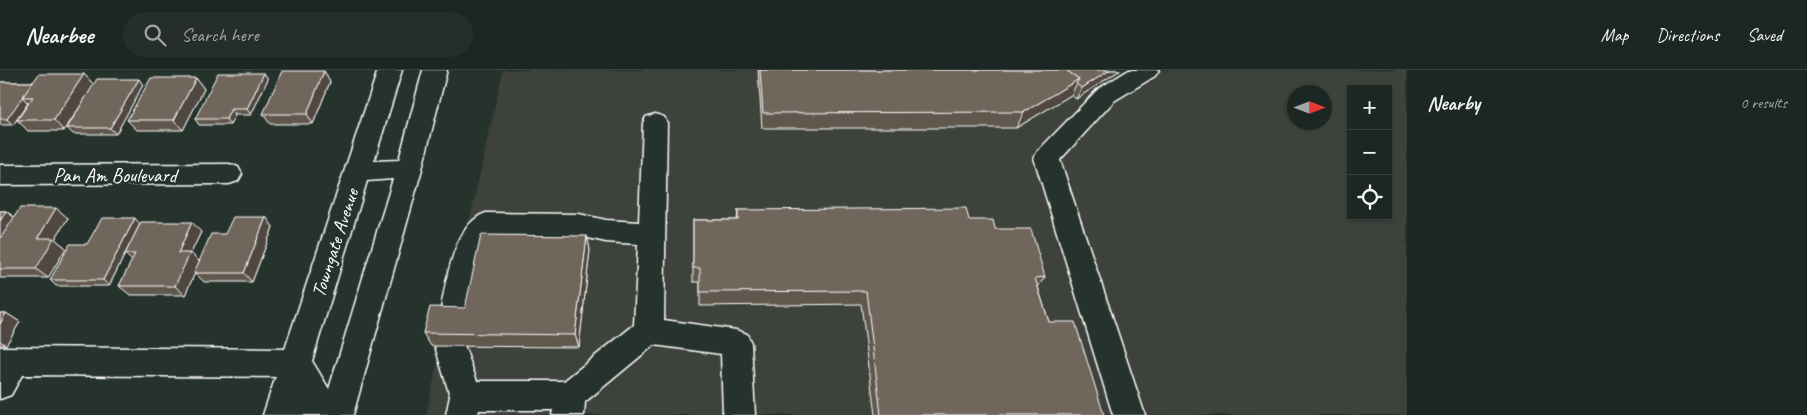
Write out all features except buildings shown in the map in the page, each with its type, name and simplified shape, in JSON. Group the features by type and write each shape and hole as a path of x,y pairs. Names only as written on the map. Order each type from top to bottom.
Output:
{"main road":[{"name":"Towngate Avenue","path":"279,415 390,70"},
{"path":"337,415 409,170 435,70"},
{"path":"1129,415 1047,158 1106,95 1147,70"},
{"path":"651,234 606,232 579,226 486,224 466,255 452,333 464,405 569,405 648,331 655,123"},
{"path":"359,171 409,170"},
{"name":"Pan Am Boulevard","path":"0,175 229,174"},
{"path":"648,331 736,343 739,415"},
{"path":"4,369 296,363 316,394 310,415"}],"shaded area":[{"path":"503,70 1407,70 1407,415 426,415"}]}
